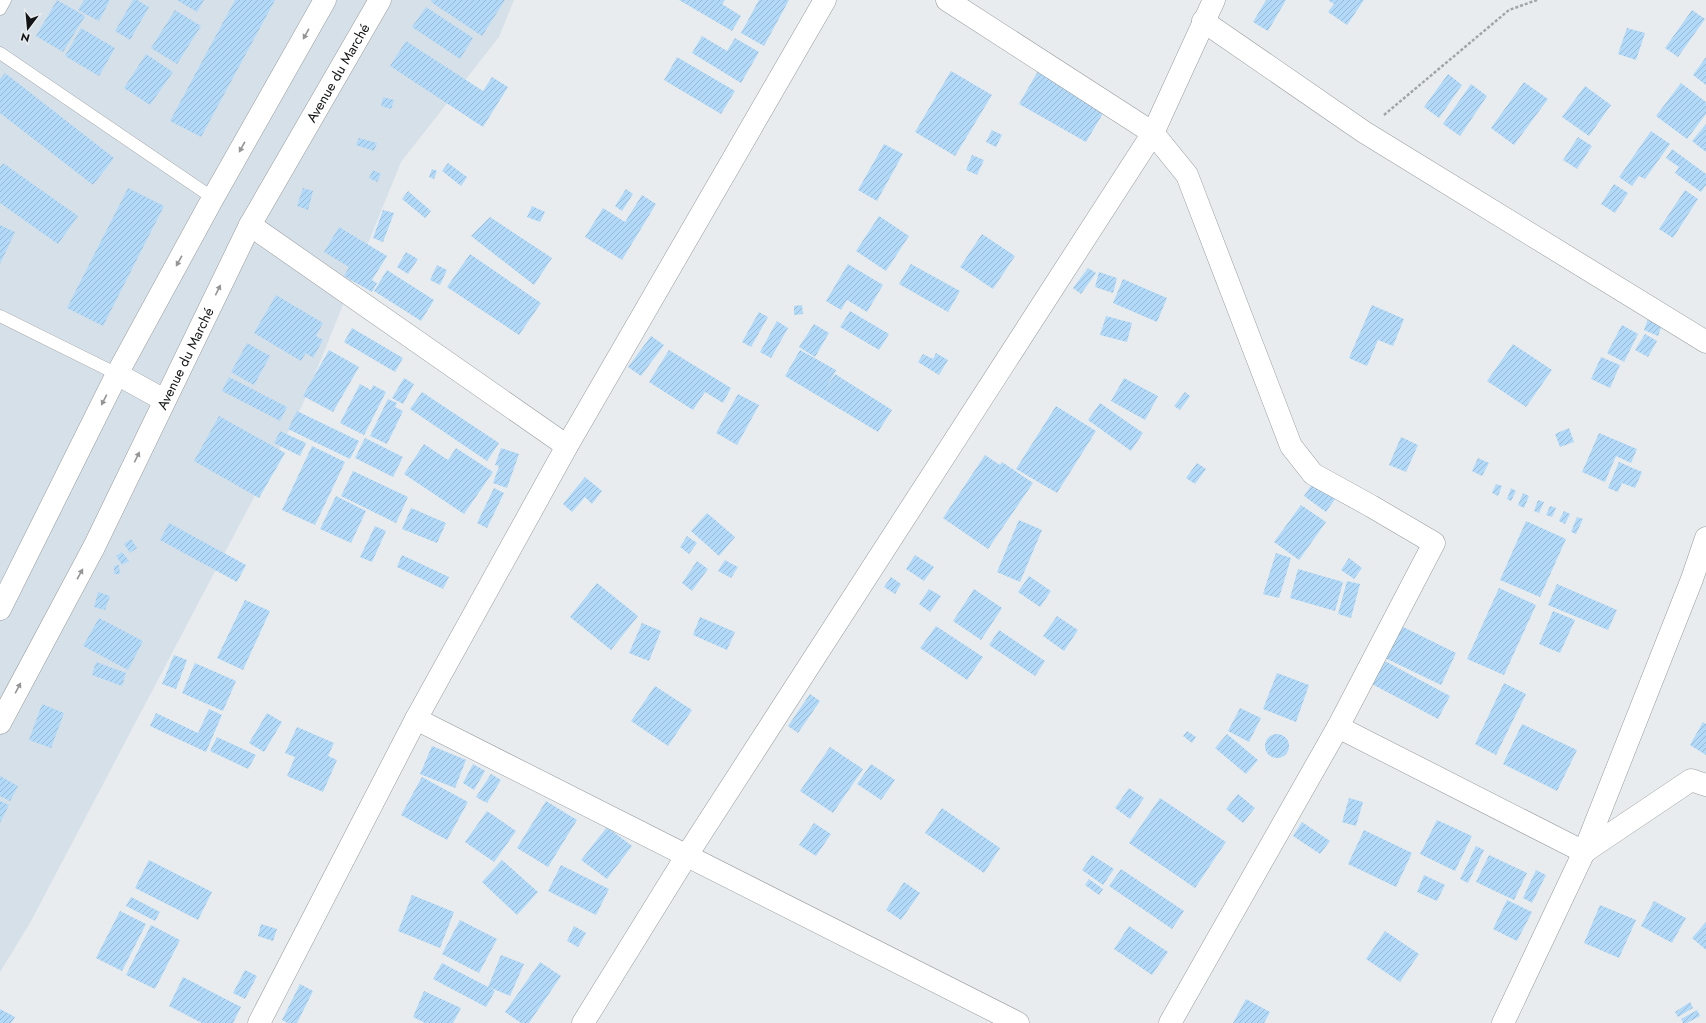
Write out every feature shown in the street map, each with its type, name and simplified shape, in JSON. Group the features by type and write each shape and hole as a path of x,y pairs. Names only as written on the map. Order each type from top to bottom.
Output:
{"street":[{"path":"0,609 117,374 325,0"},
{"name":"Avenue du Marché","path":"0,723 94,547 250,225 380,0"},
{"path":"259,1023 416,719 567,446 825,0"},
{"path":"947,0 1153,133 1187,175 1291,446 1313,474 1434,543 1338,727 1170,1023"},
{"path":"583,1023 687,855 1153,133 1203,21 1214,0"},
{"path":"1203,21 1364,132 1706,342"},
{"path":"250,225 567,446"},
{"path":"117,374 164,400"},
{"path":"1503,1023 1584,852 1690,586 1706,538"},
{"path":"416,719 1018,1023"},
{"path":"1338,727 1584,852"},
{"path":"1584,852 1691,780 1706,786"}],"lane":[{"path":"0,9 5,0"},
{"path":"0,53 214,198"},
{"path":"0,316 117,374"}],"path":[{"path":"1364,132 1509,10 1537,0"}],"shaded area":[{"path":"0,0 514,0 499,37 401,162 302,406 30,923 0,972"}],"building":[{"path":"57,0 85,16 63,52 36,36"},
{"path":"84,0 110,0 99,21 78,10"},
{"path":"133,0 137,0 149,7 130,40 115,31"},
{"path":"177,0 204,0 197,12"},
{"path":"235,0 275,0 201,137 170,121"},
{"path":"432,0 505,0 482,36 431,2"},
{"path":"679,0 725,0 722,4 741,16 732,31"},
{"path":"759,0 789,0 764,46 741,33"},
{"path":"1266,0 1286,0 1268,31 1253,22"},
{"path":"1328,0 1364,0 1347,25 1328,12 1334,4"},
{"path":"426,7 473,38 460,59 412,27"},
{"path":"175,10 201,26 177,64 151,48"},
{"path":"1692,10 1705,19 1678,57 1665,48"},
{"path":"81,28 115,48 99,76 65,56"},
{"path":"1627,28 1645,33 1636,60 1618,54"},
{"path":"702,36 727,51 735,38 759,52 741,83 692,53"},
{"path":"406,41 483,91 492,77 508,87 483,127 390,66"},
{"path":"146,54 173,72 150,105 124,88"},
{"path":"677,57 735,91 721,114 664,80"},
{"path":"1706,57 1706,85 1693,75"},
{"path":"951,71 992,95 955,156 915,132"},
{"path":"1038,71 1105,110 1086,142 1019,104"},
{"path":"5,73 114,158 93,185 0,113 0,79"},
{"path":"1448,74 1462,85 1439,118 1424,107"},
{"path":"1524,82 1548,99 1514,145 1491,128"},
{"path":"1681,83 1706,102 1706,114 1687,139 1656,116"},
{"path":"1471,84 1487,96 1460,136 1443,124"},
{"path":"1585,86 1611,105 1589,136 1562,117"},
{"path":"383,97 394,100 391,109 381,106"},
{"path":"1706,124 1706,152 1692,141"},
{"path":"992,130 1002,135 996,147 986,142"},
{"path":"1651,131 1670,144 1645,179 1639,176 1632,186 1619,177"},
{"path":"1578,137 1592,146 1577,169 1563,160"},
{"path":"359,138 377,143 374,151 356,145"},
{"path":"884,144 903,154 877,201 858,190"},
{"path":"1672,149 1706,174 1706,185 1701,192 1675,173 1679,167 1666,158"},
{"path":"972,155 984,160 977,175 966,170"},
{"path":"3,163 78,216 58,244 0,203 0,167"},
{"path":"448,163 467,177 461,186 442,171"},
{"path":"432,169 437,171 434,179 429,177"},
{"path":"373,170 381,174 377,182 369,178"},
{"path":"1614,184 1628,193 1615,213 1601,204"},
{"path":"128,188 164,206 103,326 67,308"},
{"path":"303,188 313,191 308,210 297,206"},
{"path":"626,189 633,194 622,211 615,206"},
{"path":"1685,190 1698,199 1673,238 1659,229"},
{"path":"408,191 431,211 425,218 402,199"},
{"path":"642,195 656,204 622,260 585,237 603,208 625,222"},
{"path":"532,206 545,212 540,222 527,217"},
{"path":"383,210 394,213 383,242 373,238"},
{"path":"879,216 909,236 886,271 856,251"},
{"path":"490,217 552,258 534,285 471,236"},
{"path":"0,225 15,232 0,264"},
{"path":"339,227 387,256 372,280 377,283 372,292 344,276 349,267 324,252"},
{"path":"982,234 1015,256 993,289 960,267"},
{"path":"406,252 418,259 408,274 397,267"},
{"path":"470,254 541,303 519,335 447,287"},
{"path":"848,264 883,285 867,312 847,300 841,310 826,301"},
{"path":"911,264 960,291 948,312 899,284"},
{"path":"437,265 447,270 440,285 430,280"},
{"path":"1088,268 1096,273 1081,294 1073,288"},
{"path":"387,270 434,300 421,321 374,291"},
{"path":"1099,272 1117,278 1113,293 1095,287"},
{"path":"1123,279 1167,298 1157,322 1113,303"},
{"path":"276,295 323,323 316,336 323,340 313,358 306,353 301,361 254,333"},
{"path":"802,305 803,314 794,315 794,306"},
{"path":"1372,305 1404,319 1393,346 1378,340 1367,366 1349,358"},
{"path":"850,311 889,334 879,350 840,327"},
{"path":"759,312 768,317 751,347 742,342"},
{"path":"1106,316 1132,323 1127,342 1100,335"},
{"path":"1648,319 1662,325 1658,336 1644,330"},
{"path":"777,321 788,328 771,358 760,352"},
{"path":"814,324 829,333 815,357 799,347"},
{"path":"1622,325 1638,334 1624,362 1607,353"},
{"path":"352,328 403,358 395,372 344,342"},
{"path":"1645,334 1657,341 1648,357 1635,350"},
{"path":"651,336 664,345 641,376 628,367"},
{"path":"247,343 270,356 254,385 231,372"},
{"path":"1513,344 1552,370 1526,407 1487,381"},
{"path":"329,350 359,367 333,412 303,396"},
{"path":"669,350 731,388 723,403 705,392 693,410 649,382"},
{"path":"800,350 836,370 825,390 835,374 892,410 878,432 785,376"},
{"path":"936,353 948,360 939,375 918,362 923,354 933,359"},
{"path":"1601,357 1620,365 1610,388 1591,379"},
{"path":"229,377 287,407 280,421 222,391"},
{"path":"404,378 414,384 403,404 392,398"},
{"path":"1124,378 1158,396 1145,420 1111,401"},
{"path":"360,384 371,390 373,385 386,392 364,435 340,423"},
{"path":"422,392 499,443 487,461 410,409"},
{"path":"1185,392 1190,396 1180,410 1174,406"},
{"path":"738,394 759,405 737,445 716,433"},
{"path":"388,399 397,403 395,407 403,411 387,444 370,436"},
{"path":"1100,403 1143,433 1131,451 1088,420"},
{"path":"1056,406 1096,431 1057,493 1016,469"},
{"path":"297,411 359,441 350,459 288,429"},
{"path":"219,416 285,453 259,498 194,461"},
{"path":"1569,428 1574,442 1560,447 1555,434"},
{"path":"280,431 306,443 300,456 274,443"},
{"path":"1599,433 1637,449 1631,463 1616,456 1605,482 1582,472"},
{"path":"1401,437 1418,445 1406,472 1389,465"},
{"path":"365,438 403,457 393,477 355,458"},
{"path":"424,444 448,460 456,448 493,472 464,514 404,474"},
{"path":"312,446 345,462 315,525 282,510"},
{"path":"501,448 519,454 507,488 493,483 499,466 495,465"},
{"path":"985,455 1000,465 1002,462 1033,483 988,549 943,518"},
{"path":"1478,458 1489,463 1482,476 1472,471"},
{"path":"1619,462 1642,472 1635,488 1622,483 1618,492 1608,488"},
{"path":"1197,463 1206,469 1195,484 1186,478"},
{"path":"353,471 408,497 396,523 341,496"},
{"path":"585,477 602,491 592,504 585,497 572,512 563,504"},
{"path":"1315,480 1337,496 1326,512 1304,496"},
{"path":"1496,484 1502,486 1498,496 1492,493"},
{"path":"494,488 504,493 487,528 477,523"},
{"path":"1511,488 1516,491 1511,501 1507,499"},
{"path":"1523,493 1529,496 1524,508 1518,505"},
{"path":"336,496 366,511 351,543 320,529"},
{"path":"1538,500 1544,502 1539,513 1534,511"},
{"path":"1301,505 1326,522 1299,560 1274,542"},
{"path":"1550,506 1556,508 1552,517 1546,515"},
{"path":"411,508 446,523 437,543 402,529"},
{"path":"1564,511 1570,514 1565,524 1559,521"},
{"path":"707,513 735,537 719,556 691,531"},
{"path":"1577,517 1583,519 1576,534 1571,532"},
{"path":"1019,520 1042,530 1020,582 997,572"},
{"path":"1526,521 1566,539 1540,597 1500,580"},
{"path":"169,523 246,565 237,582 160,540"},
{"path":"375,526 386,531 372,562 360,557"},
{"path":"687,536 697,543 689,554 680,547"},
{"path":"131,539 137,548 130,553 124,544"},
{"path":"122,552 129,561 122,565 116,556"},
{"path":"1276,553 1291,558 1279,598 1263,594"},
{"path":"402,555 449,577 443,589 397,567"},
{"path":"915,555 934,567 924,581 906,569"},
{"path":"1349,558 1362,568 1354,579 1341,570"},
{"path":"725,560 738,567 731,578 718,571"},
{"path":"697,561 708,569 692,591 682,583"},
{"path":"119,565 120,574 114,574 114,566"},
{"path":"1298,569 1343,582 1335,611 1290,598"},
{"path":"1029,576 1051,591 1040,607 1018,592"},
{"path":"891,577 901,584 895,594 884,587"},
{"path":"1347,581 1360,584 1351,618 1338,614"},
{"path":"597,583 638,616 611,650 570,617"},
{"path":"1557,584 1617,610 1608,630 1548,605"},
{"path":"1499,588 1536,605 1504,675 1467,659"},
{"path":"929,589 941,596 930,612 919,604"},
{"path":"974,589 1002,608 981,640 953,621"},
{"path":"98,592 110,596 105,610 94,607"},
{"path":"245,600 270,611 243,670 217,658"},
{"path":"1553,611 1575,620 1560,653 1539,644"},
{"path":"1057,616 1078,630 1064,651 1043,636"},
{"path":"700,617 735,632 727,650 693,635"},
{"path":"99,618 143,641 128,670 83,646"},
{"path":"642,623 661,631 649,661 629,653"},
{"path":"1399,625 1456,653 1441,685 1383,657"},
{"path":"936,626 983,657 967,680 920,648"},
{"path":"999,630 1045,661 1035,676 989,645"},
{"path":"174,655 187,660 176,689 162,684"},
{"path":"1383,660 1450,696 1438,719 1370,683"},
{"path":"96,662 126,673 122,686 92,675"},
{"path":"195,663 236,681 223,711 182,693"},
{"path":"1277,673 1309,685 1296,722 1263,709"},
{"path":"1504,683 1526,694 1496,755 1475,744"},
{"path":"655,686 692,710 668,746 631,721"},
{"path":"810,694 820,701 798,733 788,726"},
{"path":"42,704 64,713 51,748 29,740"},
{"path":"1240,708 1261,718 1249,742 1228,731"},
{"path":"209,709 222,715 206,752 150,726 156,713 198,733"},
{"path":"267,713 282,722 264,752 249,743"},
{"path":"1703,722 1706,724 1706,755 1690,745"},
{"path":"1522,724 1577,750 1557,791 1503,764"},
{"path":"297,727 334,743 328,756 337,760 323,792 287,776 295,757 285,753"},
{"path":"1187,731 1196,737 1192,743 1183,736"},
{"path":"1227,734 1258,760 1246,774 1215,748"},
{"path":"1277,734 1286,737 1289,746 1286,755 1277,758 1268,755 1265,746 1268,737"},
{"path":"217,737 256,755 248,769 210,751"},
{"path":"432,746 466,760 455,788 420,774"},
{"path":"830,747 863,769 833,813 800,791"},
{"path":"473,764 485,771 474,790 463,783"},
{"path":"871,764 895,780 881,800 857,784"},
{"path":"491,774 501,780 487,803 476,797"},
{"path":"0,776 18,786 10,801 0,796"},
{"path":"422,777 468,802 447,840 401,815"},
{"path":"1129,788 1144,798 1130,819 1115,808"},
{"path":"1238,794 1255,808 1243,823 1226,809"},
{"path":"1160,798 1226,842 1195,888 1129,843"},
{"path":"1349,798 1363,802 1356,826 1342,822"},
{"path":"0,801 9,805 0,823"},
{"path":"546,801 577,820 548,867 517,848"},
{"path":"942,808 1000,848 984,873 925,833"},
{"path":"487,811 516,831 494,862 465,842"},
{"path":"1437,820 1472,836 1455,871 1420,854"},
{"path":"1302,822 1330,841 1320,854 1293,836"},
{"path":"814,823 831,834 816,856 799,845"},
{"path":"607,827 632,846 607,879 581,860"},
{"path":"1364,830 1412,853 1396,887 1348,864"},
{"path":"1476,846 1484,850 1468,883 1460,879"},
{"path":"1092,855 1114,869 1103,885 1082,870"},
{"path":"1489,855 1527,873 1514,900 1476,882"},
{"path":"149,860 212,892 198,920 135,888"},
{"path":"502,860 538,892 517,915 482,882"},
{"path":"561,865 609,889 596,915 548,891"},
{"path":"1121,869 1184,911 1172,929 1109,886"},
{"path":"1536,870 1546,875 1532,903 1523,898"},
{"path":"1424,875 1445,885 1437,901 1417,892"},
{"path":"1089,879 1103,889 1099,895 1085,885"},
{"path":"904,882 920,893 901,920 886,910"},
{"path":"412,895 454,912 440,948 398,931"},
{"path":"131,897 160,912 155,921 126,906"},
{"path":"1507,900 1532,912 1517,941 1493,929"},
{"path":"1654,901 1686,918 1672,943 1641,926"},
{"path":"1600,905 1636,920 1619,958 1584,943"},
{"path":"120,911 146,924 122,971 96,958"},
{"path":"460,920 497,939 479,973 442,954"},
{"path":"1706,922 1706,950 1692,938"},
{"path":"261,924 277,929 273,941 258,936"},
{"path":"151,925 180,940 155,989 126,975"},
{"path":"574,926 586,933 578,947 567,941"},
{"path":"1129,926 1168,952 1152,975 1114,949"},
{"path":"1385,931 1419,954 1400,982 1366,959"},
{"path":"501,955 524,964 510,996 489,987 495,991 486,1007 433,979 442,963 488,987"},
{"path":"540,962 561,976 529,1023 521,1023 505,1012"},
{"path":"245,970 257,976 245,999 233,993"},
{"path":"183,977 241,1007 233,1023 202,1023 169,1006"},
{"path":"300,984 313,991 297,1023 288,1023 282,1020"},
{"path":"424,991 461,1008 453,1023 425,1023 413,1017"},
{"path":"1246,999 1270,1012 1264,1023 1233,1023"},
{"path":"1690,1002 1693,1008 1678,1017 1675,1012"},
{"path":"0,1009 15,1017 11,1023 0,1023"},
{"path":"1697,1010 1700,1016 1687,1023 1683,1023 1681,1019"}]}
